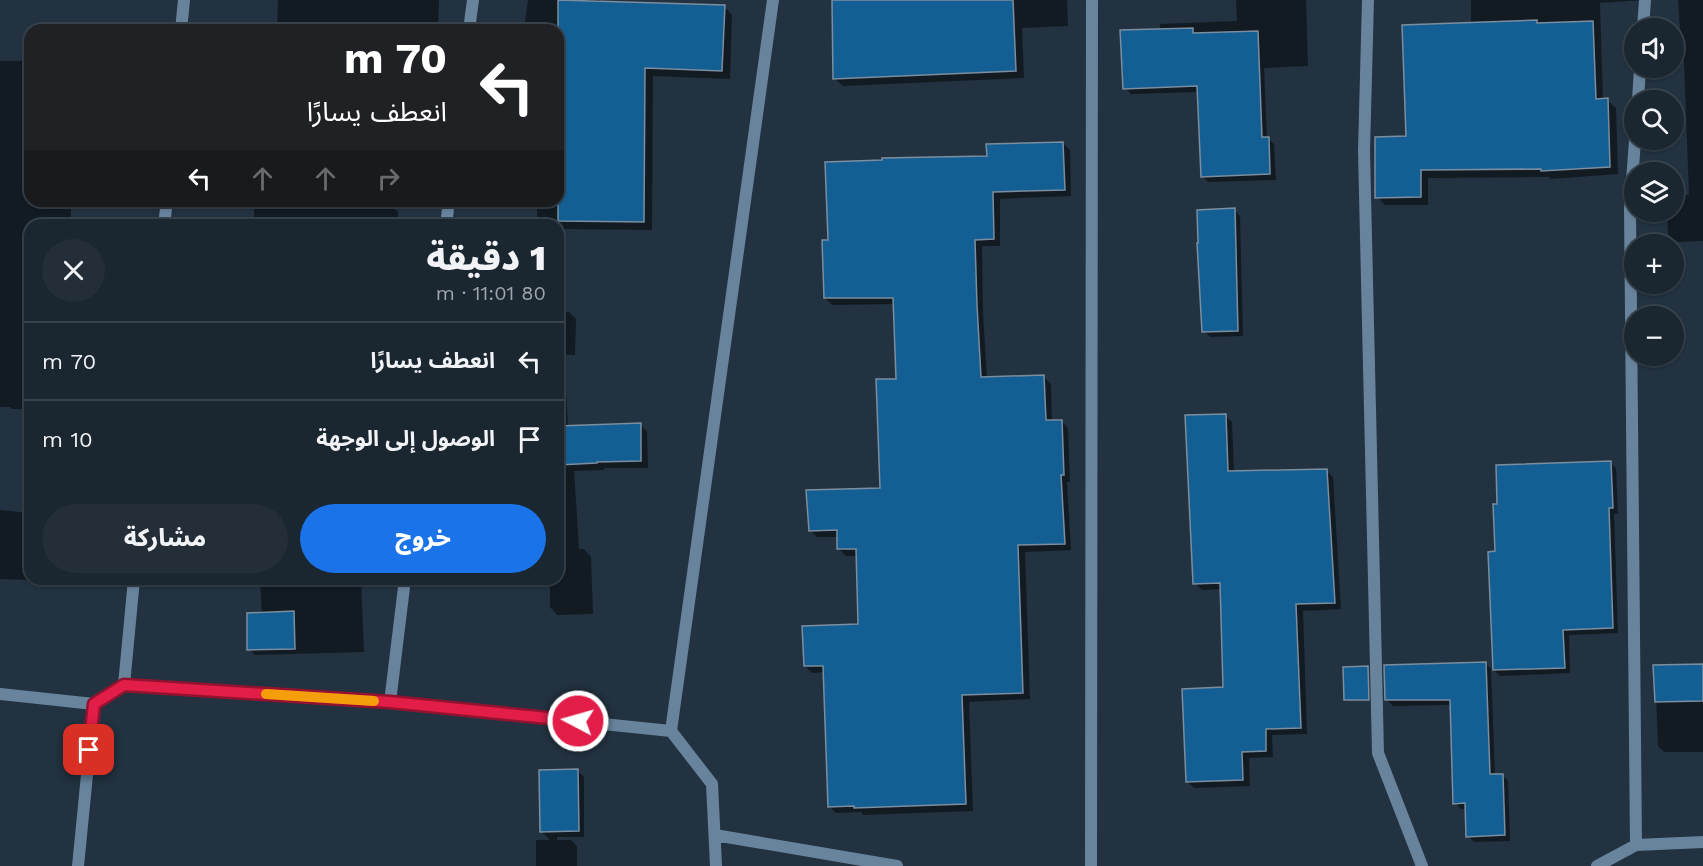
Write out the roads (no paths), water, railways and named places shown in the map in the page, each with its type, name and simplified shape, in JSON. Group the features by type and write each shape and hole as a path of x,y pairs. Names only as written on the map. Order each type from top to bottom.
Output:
{"street":[{"path":"182,24 184,0"},
{"path":"470,24 473,0"},
{"path":"716,866 712,784 671,731 773,0"},
{"path":"1091,866 1092,0"},
{"path":"1368,0 1364,151 1378,753 1422,866"},
{"path":"1644,18 1645,0"},
{"path":"1634,150 1630,209 1636,845"},
{"path":"124,685 133,585"},
{"path":"390,702 404,585"},
{"path":"0,694 94,704 124,685 390,702 671,731"},
{"path":"78,866 94,704"},
{"path":"715,835 897,866"},
{"path":"1597,866 1636,845 1703,842"}]}
